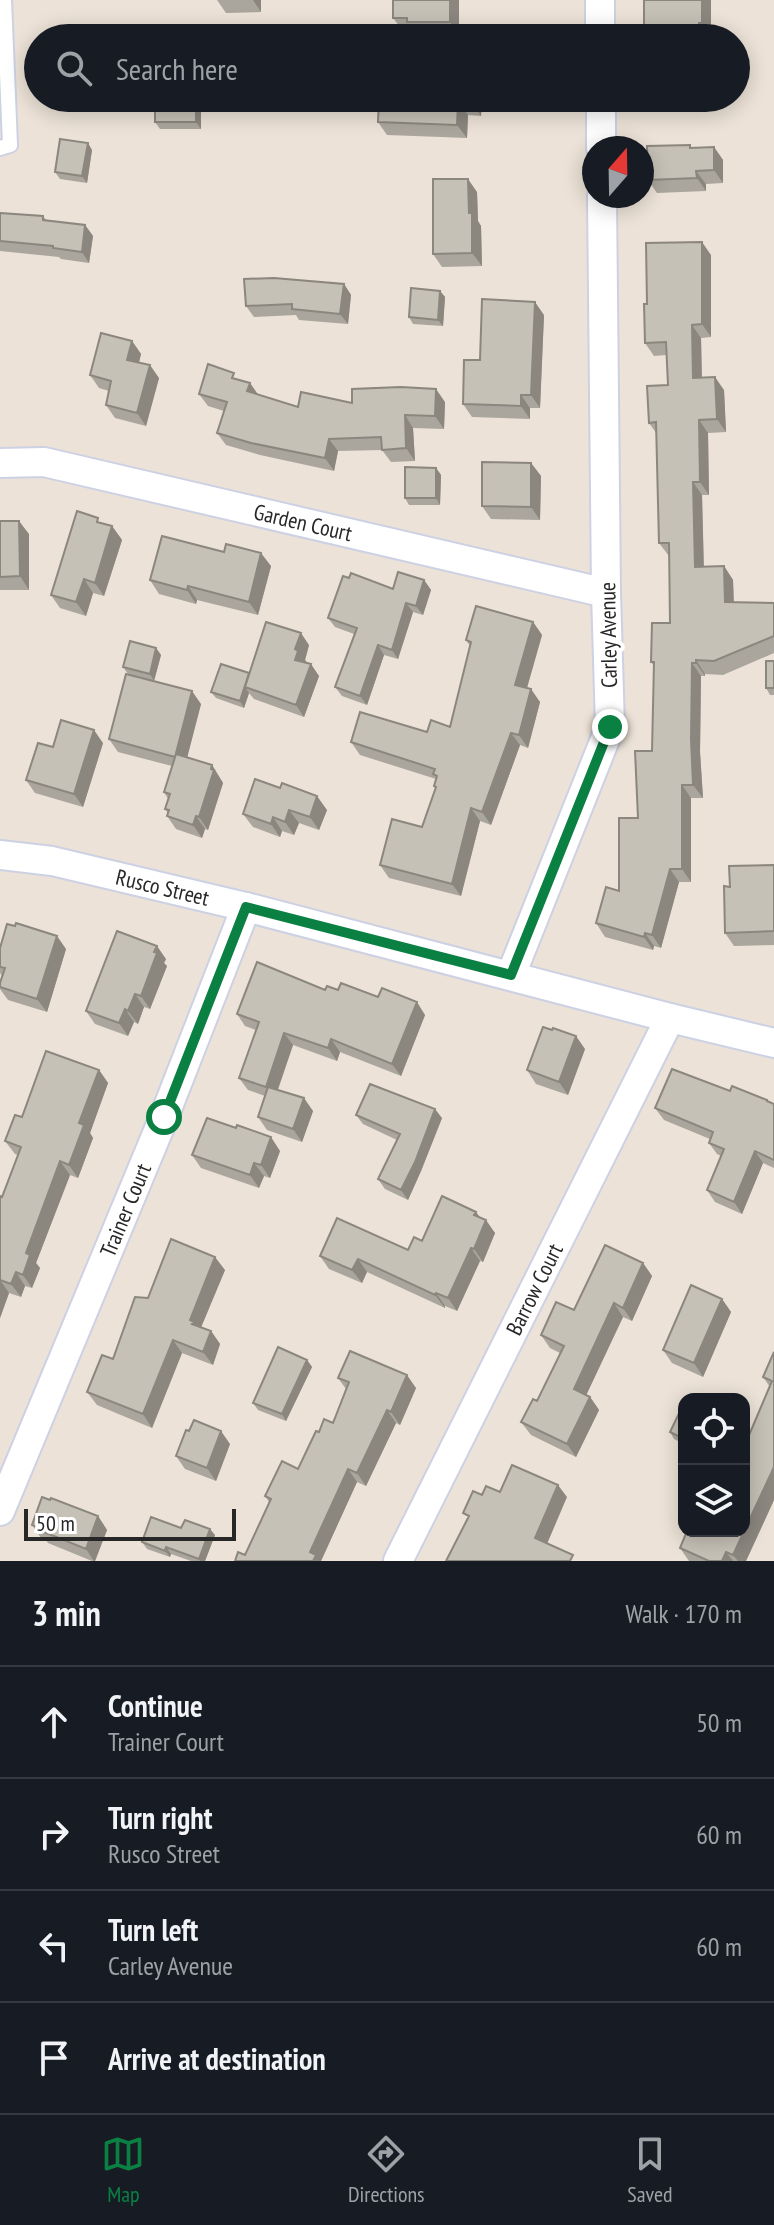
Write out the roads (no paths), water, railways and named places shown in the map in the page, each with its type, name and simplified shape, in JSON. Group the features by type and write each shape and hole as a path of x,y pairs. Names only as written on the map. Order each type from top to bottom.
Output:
{"street":[{"path":"600,0 600,24"},
{"path":"601,112 601,136"},
{"name":"Carley Avenue","path":"511,975 610,727 602,208"},
{"name":"Garden Court","path":"0,463 44,462 606,593"},
{"name":"Rusco Street","path":"0,855 52,861 511,975"},
{"name":"Trainer Court","path":"0,1511 164,1117 246,907"},
{"path":"511,975 774,1043"},
{"name":"Barrow Court","path":"398,1561 670,1018"}],"lane":[{"path":"0,148 10,145 4,0"}]}
